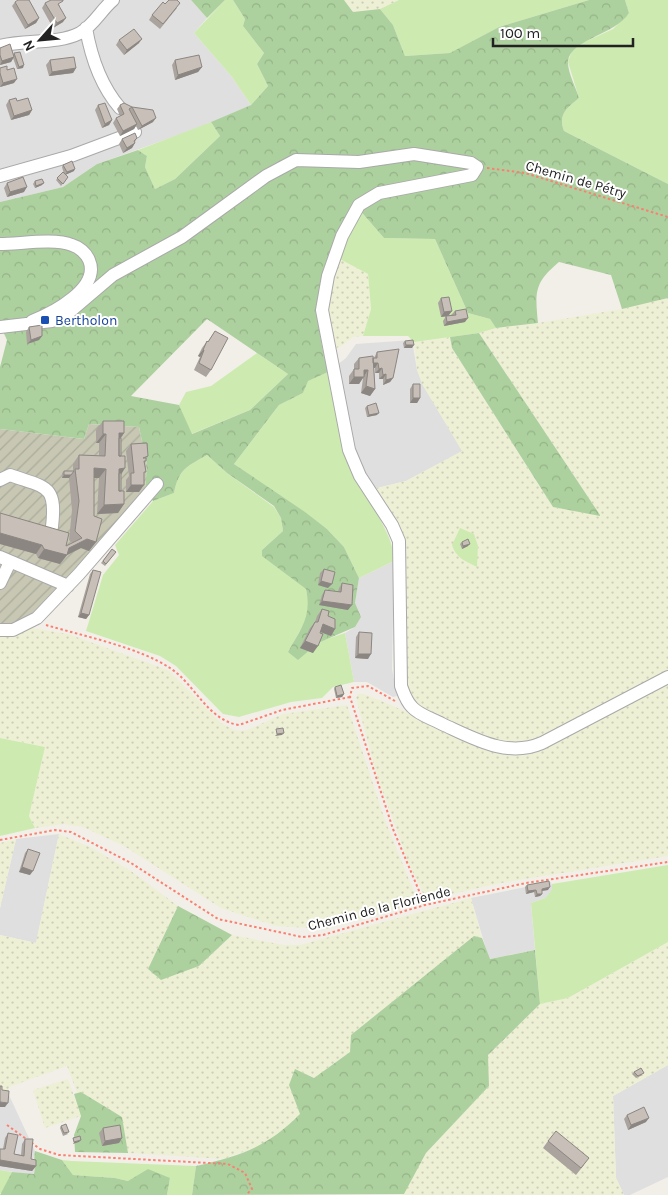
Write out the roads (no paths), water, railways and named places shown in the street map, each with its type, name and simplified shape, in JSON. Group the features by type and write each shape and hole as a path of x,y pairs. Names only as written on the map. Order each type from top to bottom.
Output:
{"street":[{"path":"0,46 59,40 80,33 113,0"},
{"path":"86,28 104,85 120,108"},
{"path":"0,176 71,156 135,132"},
{"path":"0,327 52,321 66,315 113,276 190,232 266,176 296,160 358,162 414,154 456,160 477,167 472,175 379,192 359,205 342,236 328,276 322,310 349,450 360,476 392,525 399,541 401,686 409,704 421,714 481,742 514,750 524,750 542,744 668,677"},
{"path":"0,244 65,243 81,249 90,262 90,277 84,289 54,310 0,334"},
{"path":"0,480 10,475 47,489 52,496 52,527"},
{"path":"0,630 13,630 37,618 68,586 157,484"},
{"path":"0,583 5,560 68,586"}],"place":[{"name":"Bertholon","path":"45,320"}]}
